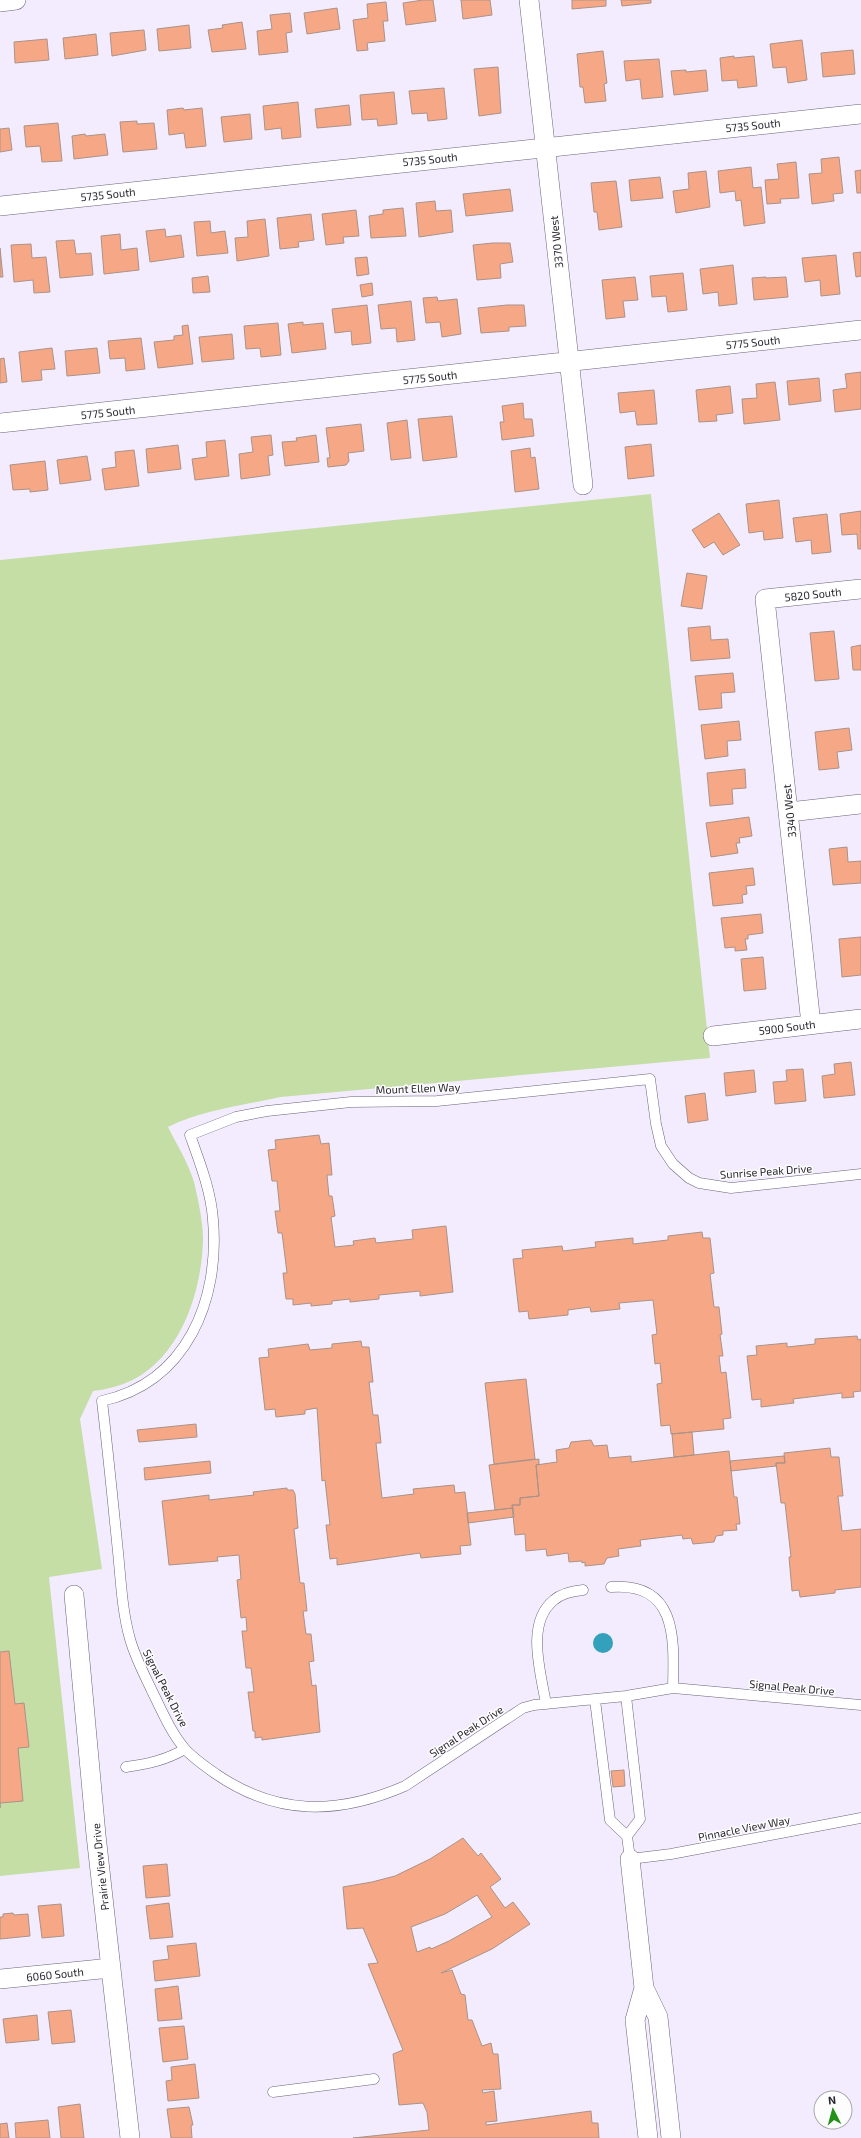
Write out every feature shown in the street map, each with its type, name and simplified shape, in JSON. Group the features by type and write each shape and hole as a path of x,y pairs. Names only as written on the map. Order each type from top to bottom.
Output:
{"street":[{"path":"0,2 16,0"},
{"name":"3370 West","path":"529,0 583,485"},
{"name":"5735 South","path":"0,206 861,114"},
{"name":"5775 South","path":"0,423 861,330"},
{"name":"5820 South","path":"765,599 861,589"},
{"name":"3340 West","path":"765,599 811,1024"},
{"path":"789,812 861,804"},
{"name":"5900 South","path":"713,1036 861,1019"},
{"name":"Prairie View Drive","path":"74,1595 95,1827 130,2138"},
{"path":"630,1859 644,1988 658,2017 671,2138"},
{"name":"6060 South","path":"0,1979 111,1968"},
{"path":"644,1988 635,2020 648,2138"}],"lane":[{"name":"Mount Ellen Way","path":"102,1401 139,1389 160,1374 186,1346 203,1308 212,1272 213,1219 206,1181 190,1135 236,1117 267,1111 351,1102 437,1101 650,1079"},
{"name":"Sunrise Peak Drive","path":"650,1079 656,1124 662,1146 673,1164 689,1178 699,1183 731,1188 861,1174"},
{"name":"Signal Peak Drive","path":"102,1401 125,1617 137,1660 167,1722 185,1749 232,1785 260,1798 276,1803 294,1806 330,1806 375,1797 405,1786 523,1708 546,1704 595,1700 673,1688 861,1705"},
{"path":"611,1587 636,1589 660,1603 666,1610 674,1644 673,1688"},
{"path":"546,1704 538,1653 538,1629 541,1619 553,1600 562,1595 583,1590"},
{"path":"626,1696 640,1819 627,1836"},
{"path":"595,1700 610,1820 627,1836 630,1859"},
{"path":"126,1767 154,1763 170,1758 185,1749"},
{"name":"Pinnacle View Way","path":"630,1859 672,1854 861,1818"},
{"path":"273,2092 374,2079"}],"green space":[{"path":"651,494 710,1058 281,1097 209,1112 168,1127 192,1175 202,1225 203,1239 201,1261 191,1307 181,1329 169,1348 154,1365 136,1378 114,1387 93,1391 80,1419 102,1569 49,1577 80,1868 0,1876 0,560"}],"water":[{"path":"603,1633 610,1636 613,1643 610,1650 603,1653 596,1650 593,1643 596,1636"}],"building":[{"path":"433,0 436,21 406,25 403,3"},
{"path":"461,0 490,0 492,15 463,19"},
{"path":"572,0 606,0 606,6 572,9"},
{"path":"621,0 651,0 651,3 622,6"},
{"path":"386,2 388,21 383,21 385,41 367,43 368,50 357,51 353,20 368,18 367,4"},
{"path":"337,8 340,29 307,34 304,13"},
{"path":"290,13 292,32 286,33 288,52 259,55 257,31 272,29 270,15"},
{"path":"242,22 246,49 212,52 208,30 223,28 222,25"},
{"path":"189,25 191,48 159,51 157,29"},
{"path":"144,30 146,50 112,56 110,33"},
{"path":"96,34 98,55 65,59 63,38"},
{"path":"47,39 49,60 15,63 14,42"},
{"path":"802,40 807,80 788,83 786,67 773,68 770,44"},
{"path":"853,50 855,74 823,77 821,53"},
{"path":"603,51 607,83 604,84 606,101 585,103 583,87 580,87 577,54"},
{"path":"734,56 734,58 754,56 757,86 738,88 737,80 722,81 720,58"},
{"path":"659,59 663,97 642,99 640,79 626,81 624,61"},
{"path":"498,67 501,113 479,116 474,69"},
{"path":"686,70 686,72 706,70 708,91 674,95 671,71"},
{"path":"444,88 447,119 428,121 427,113 412,114 409,91"},
{"path":"394,92 397,124 378,126 377,119 362,120 360,95"},
{"path":"298,102 301,137 282,139 281,128 265,130 263,106"},
{"path":"349,105 351,125 317,128 315,109"},
{"path":"183,108 184,110 202,108 206,146 186,148 184,133 169,135 167,110"},
{"path":"250,114 252,139 224,142 221,117"},
{"path":"137,121 137,124 154,123 157,149 123,152 120,122"},
{"path":"58,123 62,161 42,162 40,146 26,147 24,126"},
{"path":"9,128 12,150 0,152 0,129"},
{"path":"85,134 86,136 105,134 108,155 74,159 72,136"},
{"path":"839,157 843,193 833,194 834,201 812,204 809,174 822,173 821,159"},
{"path":"796,162 799,198 780,199 781,203 767,204 765,180 779,179 777,164"},
{"path":"751,167 753,188 761,187 765,223 744,226 741,200 736,201 735,191 720,193 718,171"},
{"path":"861,170 861,193 857,193 855,171"},
{"path":"706,171 710,207 676,213 673,191 689,189 688,173"},
{"path":"660,177 663,198 631,201 629,180"},
{"path":"616,181 622,227 599,230 597,212 594,212 591,183"},
{"path":"510,189 513,211 466,216 463,194"},
{"path":"435,201 436,211 451,210 453,232 419,237 416,203"},
{"path":"403,208 406,236 371,238 369,216 383,214 383,210"},
{"path":"356,210 359,236 343,237 344,243 326,245 322,214"},
{"path":"311,214 314,240 298,242 299,247 280,249 277,218"},
{"path":"265,219 269,256 237,261 235,238 248,237 247,221"},
{"path":"210,221 211,233 225,231 228,253 197,256 194,222"},
{"path":"165,229 166,237 181,235 184,257 150,262 146,231"},
{"path":"120,234 121,250 137,248 139,270 104,274 101,236"},
{"path":"74,240 76,254 91,253 93,275 60,278 56,241"},
{"path":"510,243 513,262 500,264 501,278 477,280 473,245"},
{"path":"31,244 32,258 46,257 50,292 34,293 33,280 14,282 11,245"},
{"path":"0,248 3,277 0,277"},
{"path":"861,252 861,276 856,277 853,253"},
{"path":"836,255 840,294 821,296 820,280 805,282 802,258"},
{"path":"367,257 369,274 357,276 355,258"},
{"path":"733,265 737,304 719,306 718,292 703,294 700,269"},
{"path":"683,273 687,310 668,312 666,296 652,297 650,276"},
{"path":"208,276 210,292 193,293 192,278"},
{"path":"635,277 638,300 623,301 625,317 606,319 602,280"},
{"path":"786,277 788,297 754,300 752,278"},
{"path":"372,283 373,295 362,297 360,285"},
{"path":"437,297 438,301 457,299 461,334 442,337 440,322 426,323 423,298"},
{"path":"411,301 415,340 397,342 396,328 381,329 378,305"},
{"path":"367,305 371,343 352,345 351,331 335,333 332,309"},
{"path":"524,305 526,326 509,327 509,331 481,333 478,308"},
{"path":"303,322 303,325 323,323 326,349 292,353 288,324"},
{"path":"278,323 281,355 261,357 260,348 246,349 244,326"},
{"path":"188,325 193,364 158,368 154,342 174,340 174,336 183,335 182,326"},
{"path":"232,334 234,359 202,362 199,337"},
{"path":"141,338 145,369 126,371 125,358 110,359 108,341"},
{"path":"52,348 55,369 41,370 42,380 22,382 19,352"},
{"path":"97,348 100,373 67,376 65,351"},
{"path":"4,358 7,382 0,383 0,359"},
{"path":"861,372 861,409 835,412 833,390 847,388 845,374"},
{"path":"819,378 821,401 789,405 787,381"},
{"path":"775,382 780,420 744,424 742,399 757,398 756,384"},
{"path":"730,386 733,413 716,415 717,421 699,422 696,390"},
{"path":"654,390 657,424 637,425 635,411 620,413 618,393"},
{"path":"523,403 524,419 532,419 534,436 502,440 500,422 504,422 502,406"},
{"path":"452,416 457,457 423,461 418,419"},
{"path":"407,420 411,458 391,460 387,423"},
{"path":"361,424 364,451 348,453 349,461 346,465 328,467 327,458 330,458 326,428"},
{"path":"271,435 273,455 268,456 270,475 241,479 239,454 253,452 251,437"},
{"path":"316,435 319,462 285,466 282,442 297,441 296,438"},
{"path":"225,440 229,476 195,480 192,459 207,457 206,442"},
{"path":"651,444 654,476 628,479 625,447"},
{"path":"178,445 181,469 148,473 146,449"},
{"path":"530,448 531,458 535,457 539,489 515,492 511,451"},
{"path":"134,450 139,486 105,490 102,469 116,467 115,452"},
{"path":"87,456 91,480 60,484 57,460"},
{"path":"45,461 48,490 30,492 30,489 13,490 10,465"},
{"path":"779,500 783,538 764,540 763,531 749,533 746,504"},
{"path":"861,511 861,549 858,549 857,534 842,535 840,514"},
{"path":"719,513 740,545 723,555 714,542 704,548 692,530"},
{"path":"827,514 831,552 812,554 811,540 796,542 793,518"},
{"path":"687,573 707,576 702,609 681,606"},
{"path":"710,626 711,640 728,639 730,658 691,661 688,628"},
{"path":"834,631 839,679 815,681 810,633"},
{"path":"861,645 861,670 853,670 851,647"},
{"path":"733,673 735,692 721,693 722,708 699,710 695,676"},
{"path":"739,721 741,740 727,741 728,756 705,759 701,725"},
{"path":"849,728 852,750 837,752 839,768 819,770 815,732"},
{"path":"745,769 746,788 732,789 733,804 710,806 707,773"},
{"path":"749,817 752,836 739,838 740,843 736,843 738,853 711,857 706,823"},
{"path":"847,847 848,862 861,861 861,883 833,885 829,849"},
{"path":"753,868 755,885 746,886 747,894 742,895 743,903 713,906 709,873"},
{"path":"761,914 763,933 748,935 748,939 745,939 747,950 735,951 735,947 725,948 721,918"},
{"path":"861,937 861,975 842,977 839,939"},
{"path":"763,957 766,989 744,991 741,959"},
{"path":"851,1062 855,1095 824,1098 822,1076 835,1074 834,1064"},
{"path":"803,1069 806,1101 775,1104 773,1082 787,1081 786,1070"},
{"path":"754,1070 756,1092 726,1096 724,1073"},
{"path":"705,1093 708,1120 688,1123 685,1096"},
{"path":"319,1135 321,1144 329,1143 332,1175 327,1175 329,1196 332,1196 335,1216 331,1217 335,1247 354,1245 353,1241 375,1238 376,1243 413,1239 412,1230 446,1226 453,1292 420,1296 420,1291 379,1295 379,1299 350,1302 350,1299 332,1301 332,1304 311,1306 311,1303 293,1305 293,1299 286,1299 283,1273 287,1273 282,1233 278,1233 275,1211 280,1211 277,1181 272,1181 268,1150 276,1149 275,1140"},
{"path":"702,1232 703,1238 710,1238 714,1273 710,1274 714,1307 719,1307 722,1334 720,1335 723,1356 719,1356 721,1373 726,1372 731,1418 723,1419 724,1429 671,1434 670,1425 661,1426 657,1384 662,1383 660,1363 655,1364 652,1335 657,1334 653,1300 619,1303 620,1309 591,1312 590,1307 568,1310 568,1315 529,1319 528,1311 519,1312 513,1259 523,1258 522,1250 562,1246 563,1251 596,1247 595,1242 633,1238 633,1244 668,1240 668,1236"},
{"path":"857,1336 858,1340 861,1339 861,1391 853,1392 854,1397 842,1398 842,1393 793,1399 794,1403 761,1407 761,1399 752,1400 747,1356 757,1355 756,1346 787,1343 787,1347 815,1344 815,1339"},
{"path":"361,1341 362,1347 369,1347 373,1382 369,1382 373,1415 378,1415 381,1443 376,1443 382,1498 414,1494 413,1489 454,1485 455,1493 465,1492 471,1545 460,1546 461,1554 421,1558 420,1553 337,1565 337,1558 330,1559 326,1525 330,1525 325,1480 322,1481 317,1408 305,1410 305,1414 276,1417 275,1409 265,1410 259,1358 269,1357 268,1349 308,1344 310,1350 332,1348 332,1344"},
{"path":"526,1379 535,1459 494,1464 485,1383"},
{"path":"196,1424 197,1437 139,1442 137,1430"},
{"path":"692,1432 694,1455 674,1457 672,1434"},
{"path":"591,1440 594,1446 607,1445 609,1458 631,1456 631,1462 729,1451 734,1497 737,1497 740,1524 736,1524 737,1530 723,1531 723,1535 716,1536 714,1542 693,1544 691,1538 683,1539 682,1535 640,1540 641,1546 618,1549 619,1556 607,1558 604,1564 585,1566 585,1562 582,1563 582,1561 569,1562 568,1553 547,1556 546,1549 526,1551 525,1534 515,1535 512,1505 520,1505 520,1498 539,1496 536,1465 557,1462 556,1450 569,1448 571,1442"},
{"path":"830,1448 831,1457 839,1457 843,1496 838,1496 842,1531 861,1529 861,1587 835,1590 835,1593 800,1597 799,1590 792,1591 789,1557 791,1557 785,1503 781,1503 776,1463 785,1463 784,1453"},
{"path":"784,1456 785,1463 776,1463 776,1466 731,1471 730,1461"},
{"path":"539,1459 539,1464 536,1465 539,1496 520,1498 520,1505 512,1505 513,1508 495,1510 489,1465"},
{"path":"210,1461 211,1473 145,1480 144,1468"},
{"path":"287,1488 287,1490 293,1490 295,1494 298,1528 294,1529 300,1583 304,1583 307,1611 303,1611 306,1634 311,1634 314,1661 309,1662 312,1686 316,1685 320,1732 262,1740 262,1737 255,1738 248,1692 254,1692 251,1668 246,1668 242,1631 247,1631 246,1617 241,1618 237,1580 241,1579 239,1555 217,1557 218,1561 169,1565 162,1501 209,1495 209,1500 254,1495 253,1492"},
{"path":"513,1508 514,1517 468,1523 467,1513"},
{"path":"9,1651 15,1704 24,1703 29,1747 18,1748 23,1801 0,1803 0,1652"},
{"path":"624,1770 625,1786 613,1787 611,1771"},
{"path":"463,1838 478,1856 481,1853 501,1879 490,1887 505,1908 513,1902 530,1924 492,1949 441,1973 452,1970 461,1994 465,1995 468,2020 472,2020 482,2046 491,2043 493,2054 498,2054 501,2089 482,2090 483,2093 494,2091 497,2121 486,2122 486,2125 591,2111 592,2123 598,2123 599,2138 353,2138 429,2130 427,2112 423,2103 399,2105 393,2054 403,2050 368,1964 378,1963 363,1928 347,1929 343,1887 395,1876 430,1859","holes":["477,1895 492,1917 449,1941 431,1949 430,1947 417,1952 411,1927 445,1914"]},
{"path":"167,1864 170,1896 146,1898 143,1866"},
{"path":"169,1903 173,1937 150,1939 146,1906"},
{"path":"61,1904 64,1936 42,1938 38,1906"},
{"path":"13,1913 14,1915 28,1914 30,1936 0,1939 0,1917 3,1917 3,1914"},
{"path":"196,1943 200,1976 155,1981 153,1961 169,1959 167,1946"},
{"path":"178,1986 182,2019 158,2021 155,1989"},
{"path":"71,2010 75,2042 52,2044 48,2012"},
{"path":"37,2015 39,2040 6,2043 3,2019"},
{"path":"184,2026 188,2059 163,2062 159,2028"},
{"path":"195,2064 199,2098 168,2101 166,2081 172,2080 171,2067"},
{"path":"80,2104 84,2138 61,2138 58,2107"},
{"path":"189,2107 193,2125 191,2125 192,2138 171,2138 167,2109"},
{"path":"48,2120 50,2138 16,2138 15,2123"},
{"path":"7,2123 9,2138 0,2138 0,2124"}]}
